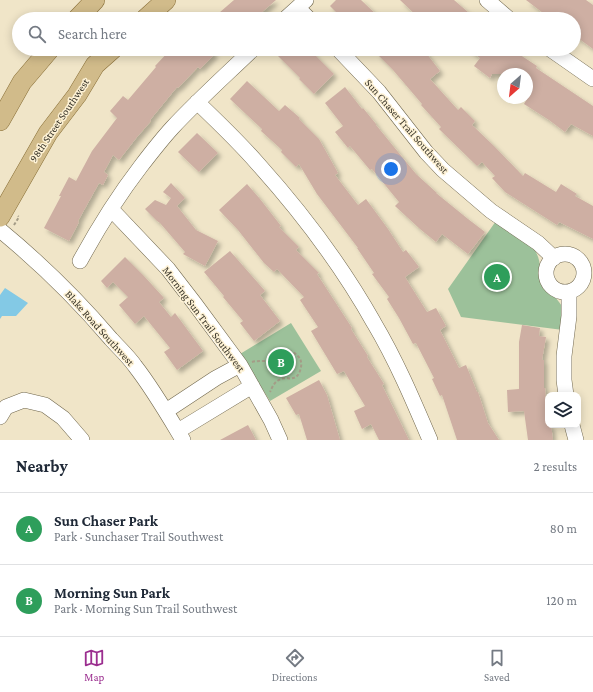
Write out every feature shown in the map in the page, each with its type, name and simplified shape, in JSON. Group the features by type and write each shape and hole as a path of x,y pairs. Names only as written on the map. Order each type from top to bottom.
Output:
{"main road":[{"path":"84,12 95,0"},
{"path":"153,12 166,0"},
{"path":"0,121 22,82 44,56"},
{"name":"98th Street Southwest","path":"0,216 48,133 77,95 95,65 105,56"}],"street":[{"path":"487,0 501,12"},
{"path":"293,12 302,4"},
{"path":"80,261 94,235 127,184 171,129 246,56"},
{"name":"Sun Chaser Trail Southwest","path":"345,56 378,92 426,152 443,170 491,211 538,243 554,258"},
{"path":"560,56 593,78"},
{"path":"197,102 258,164 292,204 331,255 378,329 406,385 430,440"},
{"name":"Morning Sun Trail Southwest","path":"111,209 168,269 245,364 252,386 271,420 280,440"},
{"name":"Blake Road Southwest","path":"0,230 39,264 93,318 134,365 166,411 180,435"},
{"path":"565,254 577,258 583,269 584,275 579,286 569,292 556,290 547,281 547,266 550,261 559,255 565,254"},
{"path":"566,392 564,356 569,316 569,292"},
{"path":"166,411 216,378 245,364"},
{"path":"204,386 218,407"},
{"path":"180,435 218,407 252,386"},
{"path":"0,417 6,407 24,400 45,405 63,418 82,440"},
{"path":"573,428 576,440"}],"path":[{"path":"245,364 255,361 271,360 281,352 285,351 290,351 298,356 301,361 300,373 296,378 281,378 269,393"}],"green space":[{"path":"496,221 533,247 538,257 540,268 539,277 541,283 564,309 563,330 461,317 448,289"},
{"path":"291,323 321,371 270,401 240,354"}],"water":[{"path":"5,288 28,303 16,316 2,316 0,319 0,295"}],"building":[{"path":"234,0 276,0 262,12 220,12"},
{"path":"336,0 361,0 374,12 336,12 330,6"},
{"path":"400,0 454,0 468,12 413,12"},
{"path":"526,0 586,0 593,5 593,49 581,40 581,12 542,12"},
{"path":"164,56 213,56 200,69 198,67 178,88 177,87 119,160 113,155 104,172 108,175 103,185 99,183 69,241 44,228 69,177 76,181 92,151 117,118 110,111 123,96 128,100 156,67 155,66"},
{"path":"278,56 316,56 334,74 314,94 299,79 300,78"},
{"path":"379,56 428,56 440,71 430,79 458,110 461,107 475,121 472,125 523,176 525,173 556,192 561,184 577,194 575,196 593,206 593,239 559,222 557,225 505,192 492,178 495,176 482,162 477,166 439,129 441,127 393,70"},
{"path":"477,56 522,56 537,66 536,68 593,106 593,136 571,124 565,132 524,104 533,104 533,68 497,68 497,74 492,74 490,78 474,66 480,58"},
{"path":"247,81 279,111 285,105 300,118 299,119 319,139 338,173 335,175 358,205 366,199 403,252 406,250 419,267 405,277 427,312 436,308 446,326 440,330 459,368 466,365 478,392 488,423 499,440 457,440 442,395 440,396 432,379 434,378 416,343 413,344 387,299 389,297 372,274 374,273 358,248 317,194 299,164 296,167 281,152 282,150 261,131 262,129 230,99"},
{"path":"345,87 416,174 436,193 485,232 468,254 442,234 436,242 420,229 395,206 399,202 372,169 370,170 350,146 348,148 335,132 343,126 325,103"},
{"path":"197,133 218,153 199,172 178,152"},
{"path":"171,183 185,198 177,206 196,230 218,241 205,266 183,254 185,252 160,223 145,209 155,200 166,205 171,198 163,192"},
{"path":"247,184 281,226 279,227 299,247 296,250 319,273 317,274 352,328 351,329 368,356 367,357 384,384 382,385 409,440 379,440 371,424 362,429 354,411 365,406 344,371 337,374 311,331 318,327 300,300 304,297 277,269 274,272 264,263 238,230 219,210"},
{"path":"230,251 265,291 260,295 280,321 254,341 240,323 243,321 204,272"},
{"path":"125,257 164,298 159,302 171,317 175,313 203,351 177,370 164,352 170,348 144,316 135,324 119,305 128,297 113,282 107,288 101,281"},
{"path":"522,325 540,328 539,336 546,337 542,360 544,360 545,428 551,428 553,440 528,440 524,411 508,412 507,390 519,389 519,342"},
{"path":"319,380 327,395 340,440 307,440 299,414 296,415 286,398"},
{"path":"248,425 256,440 220,440"}],"place":[{"name":"Sun Chaser Park","path":"497,277"},
{"name":"Morning Sun Park","path":"281,362"}]}
